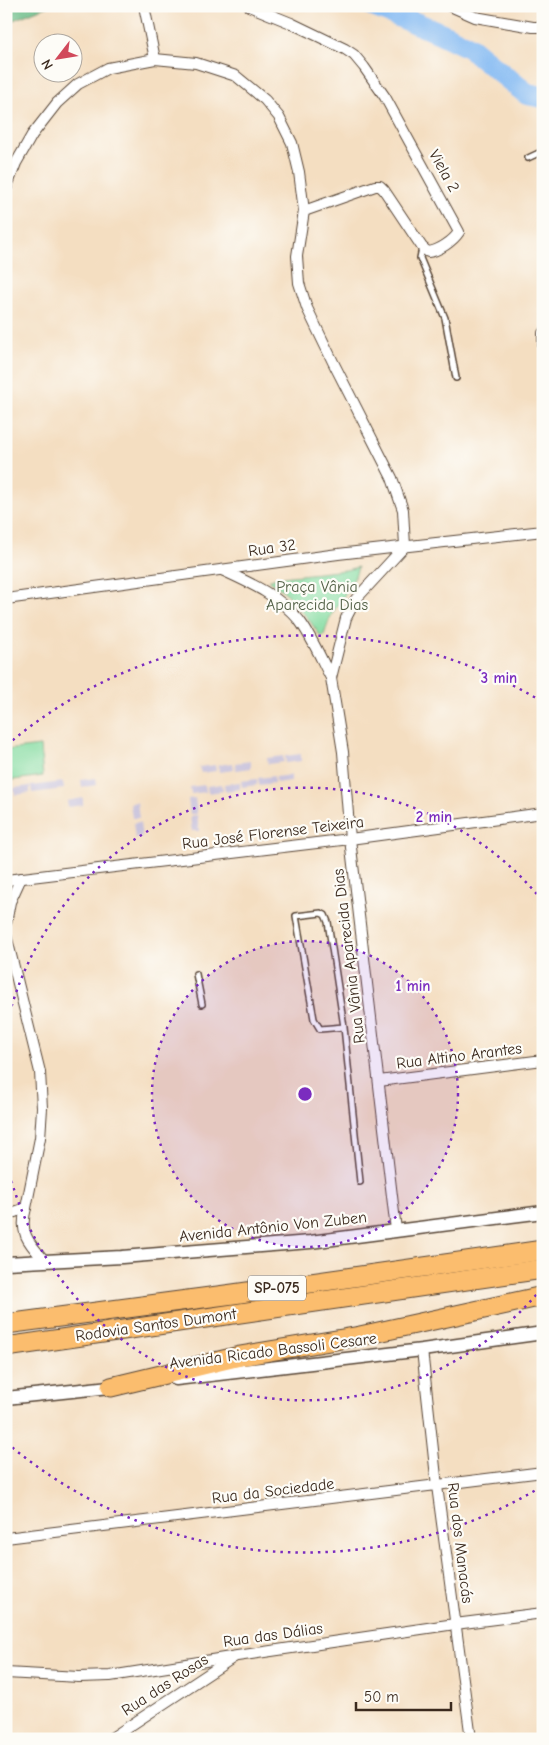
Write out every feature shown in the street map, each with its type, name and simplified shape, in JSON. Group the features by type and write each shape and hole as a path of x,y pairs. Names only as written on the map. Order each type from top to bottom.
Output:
{"highway":[{"name":"Rodovia Santos Dumont","path":"8,1323 233,1294 543,1250"},
{"name":"Rodovia Santos Dumont","path":"10,1346 543,1269"},
{"path":"111,1387 240,1356 360,1336 543,1296"}],"street":[{"path":"144,6 155,59"},
{"name":"Viela 2","path":"249,6 291,23 345,49 354,55 364,67 385,97 459,229 458,234 432,252 428,252 422,247"},
{"path":"450,6 475,17 543,27"},
{"path":"6,189 16,163 32,135 57,103 78,84 108,68 155,59 196,63 236,76 265,100 279,117 292,144 299,172 304,212 297,256 300,283 307,308 392,478 402,510 405,546"},
{"path":"304,212 374,186 380,186 422,247"},
{"path":"543,334 543,361"},
{"name":"Rua 32","path":"6,599 405,546 543,531"},
{"name":"Rua Vânia Aparecida Dias","path":"331,678 346,618 356,598 405,546"},
{"name":"Rua Vânia Aparecida Dias","path":"222,570 260,588 280,601 299,621 331,678 343,752 350,839 396,1230"},
{"name":"Rua José Florense Teixeira","path":"6,880 350,839 543,812"},
{"path":"6,923 10,902 21,878"},
{"path":"6,935 40,1072 42,1108 40,1138 23,1222 25,1234 31,1246 44,1260"},
{"name":"Rua Altino Arantes","path":"379,1081 543,1060"},
{"path":"6,1214 26,1208"},
{"name":"Avenida Antônio Von Zuben","path":"6,1263 132,1256 310,1242 543,1212"},
{"name":"Avenida Ricado Bassoli Cesare","path":"6,1398 422,1350 543,1332"},
{"name":"Rua dos Manacás","path":"422,1350 437,1486 471,1739"},
{"name":"Rua da Sociedade","path":"6,1538 543,1472"},
{"name":"Rua das Dálias","path":"6,1673 79,1677 110,1676 455,1624 543,1613"},
{"name":"Rua das Rosas","path":"110,1739 237,1656"}],"lane":[{"path":"528,158 543,151"},
{"path":"422,247 420,258 445,318 456,378"},
{"path":"344,1027 320,1029 317,1026 296,916 322,913 328,922 344,1027 360,1182"},
{"path":"196,974 202,1004"}],"shaded area":[{"path":"301,754 301,761 286,763 285,756"},
{"path":"283,756 284,762 268,764 267,758"},
{"path":"251,761 251,768 236,770 235,763"},
{"path":"233,763 234,770 219,772 218,765"},
{"path":"215,765 216,771 201,773 199,767"},
{"path":"291,775 291,781 276,783 275,777"},
{"path":"274,776 274,783 259,785 258,778"},
{"path":"96,778 97,785 82,787 81,780"},
{"path":"257,779 257,785 242,787 241,781"},
{"path":"63,782 64,789 32,793 31,786"},
{"path":"240,782 240,789 225,791 224,784"},
{"path":"222,784 223,791 208,793 207,786"},
{"path":"205,785 206,792 191,794 190,787"},
{"path":"30,786 30,793 15,795 14,788"},
{"path":"83,798 83,805 68,807 67,801"},
{"path":"195,798 197,814 190,814 188,799"},
{"path":"137,802 139,818 132,818 130,803"},
{"path":"197,815 199,831 192,831 190,816"},
{"path":"140,822 142,838 135,838 133,823"}],"green space":[{"path":"6,6 48,6 6,23"},
{"name":"Praça Vânia Aparecida Dias","path":"358,567 351,584 333,612 324,635 321,637 307,617 284,591 269,581 273,578"},
{"path":"40,746 43,776 6,781 6,750"}],"waterway":[{"path":"373,6 469,47 527,94 543,97"}]}
